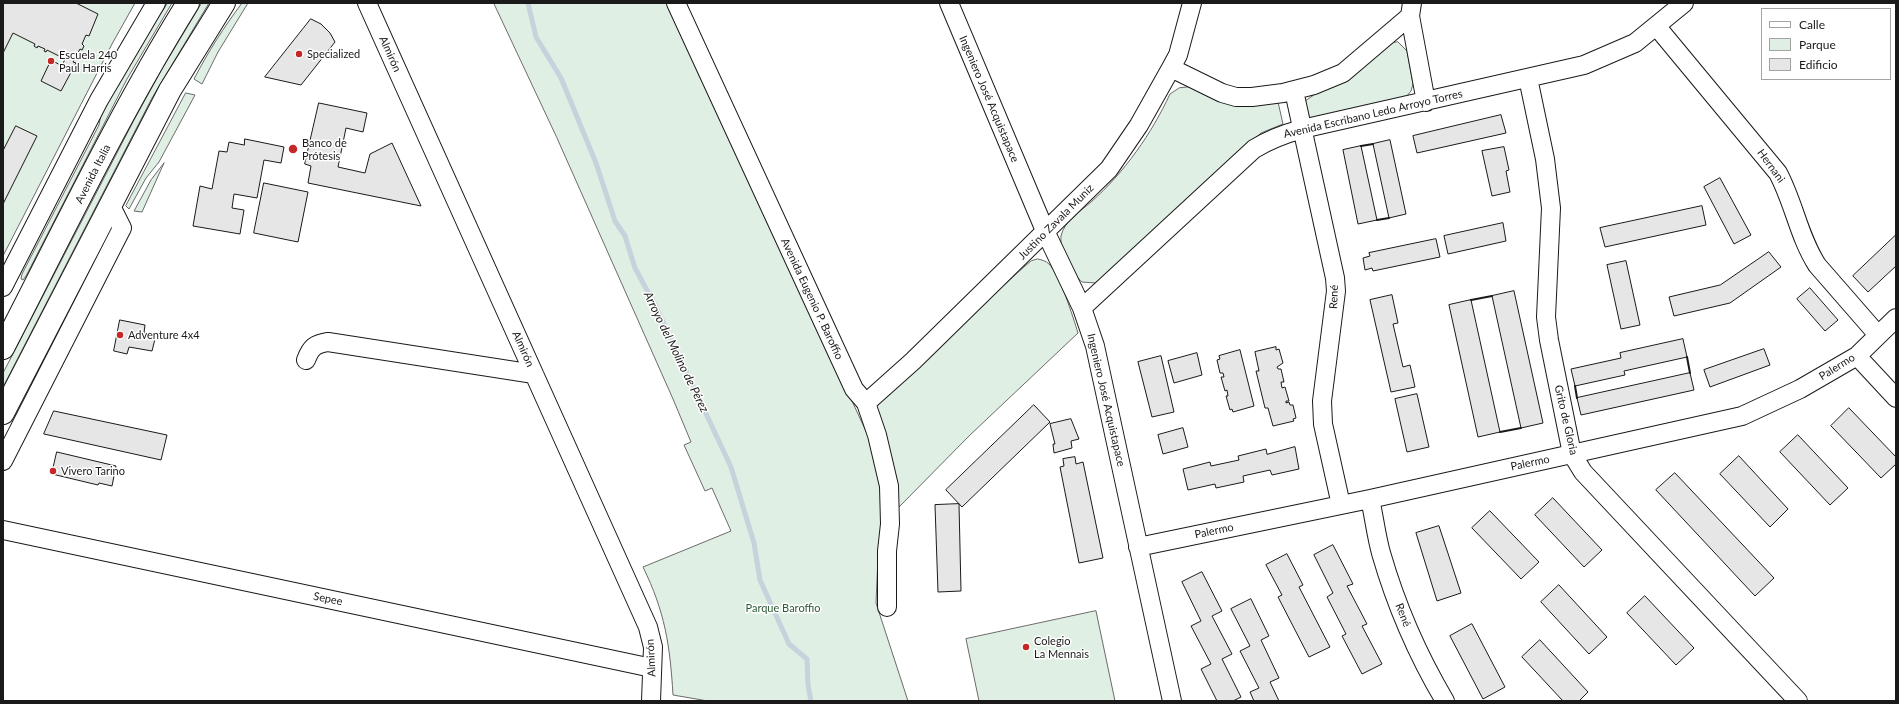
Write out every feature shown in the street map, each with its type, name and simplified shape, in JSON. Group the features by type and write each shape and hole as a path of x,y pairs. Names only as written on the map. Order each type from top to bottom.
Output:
{"main road":[{"name":"Avenida Italia","path":"3,348 124,112 155,55 188,3"},
{"path":"3,413 110,204 177,79 224,3"}],"street":[{"path":"31,294 4,285 99,100 156,3"},
{"name":"Almirón","path":"367,3 648,627 653,647 651,701"},
{"name":"Avenida Eugenio P. Baroffio","path":"676,3 854,389 866,403 880,445 889,486 890,524 887,551 887,607"},
{"name":"Ingeniero José Acquistapace","path":"948,3 1046,233 1082,308 1095,346 1172,701"},
{"name":"Justino Zavala Muniz","path":"866,403 913,361 1110,169 1139,125 1178,55 1192,3"},
{"name":"Avenida Escribano Ledo Arroyo Torres","path":"1082,308 1121,274 1254,149 1278,136 1302,129 1584,65 1612,55 1635,43 1657,27 1684,3"},
{"path":"1171,68 1222,93 1236,97 1252,97 1294,90 1314,85 1343,73 1358,62 1411,10"},
{"path":"1411,10 1426,102"},
{"name":"Hernani","path":"1657,27 1778,173 1786,187 1810,255 1878,335"},
{"name":"Grito de Gloria","path":"1528,78 1545,159 1551,208 1546,317 1549,340 1572,454 1583,472 1798,701"},
{"name":"René","path":"1294,90 1336,291 1322,401 1322,424 1341,505"},
{"path":"3,461 122,228 110,204"},
{"name":"Palermo","path":"1138,547 1370,499 1742,416 1800,389 1857,356 1896,318"},
{"path":"306,360 310,350 316,344 328,342 534,374"},
{"path":"1857,356 1896,398"},
{"name":"René","path":"1370,499 1381,551 1400,610 1429,673 1445,701"},
{"name":"Sepee","path":"3,530 652,668"}],"green space":[{"path":"3,3 135,3 112,44 3,256"},
{"path":"168,3 172,3 127,79 26,276 23,280 21,279 22,274 99,125 103,104"},
{"path":"202,3 209,3 152,98 3,387 3,373 134,120 162,69"},
{"path":"242,3 248,3 218,52 202,84 194,79 216,40"},
{"name":"Parque Baroffio","path":"494,3 667,3 878,457 885,502 878,557 876,603 908,701 708,701 673,695 670,660 665,629 657,599 643,567 731,531 712,488 705,491 684,445 691,442 673,399 557,138"},
{"path":"1398,42 1407,51 1413,84 1411,91 1406,97 1311,118 1306,116 1305,101 1390,43"},
{"path":"1188,87 1278,102 1283,124 1261,133 1096,283 1082,282 1078,278 1064,254 1061,241 1063,231 1069,221 1103,191 1126,165 1146,138 1170,94 1179,88"},
{"path":"186,93 195,95 159,162 146,178 129,209 126,206"},
{"path":"164,163 142,212 134,211 151,180"},
{"path":"1038,259 1045,261 1053,269 1066,297 1078,333 970,435 899,507 876,405 934,348 1025,266 1031,261"},
{"path":"1096,611 1115,701 979,701 966,639"}],"building":[{"path":"3,3 76,3 98,14 89,36 86,35 82,44 84,46 82,50 80,49 73,62 76,63 61,91 41,81 51,60 62,66 65,59 47,50 46,52 44,51 45,49 38,46 37,48 34,46 35,44 13,33 3,53"},
{"path":"311,19 321,24 330,33 335,42 301,85 265,77"},
{"path":"319,103 367,113 363,132 346,128 338,167 365,173 370,154 392,143 421,206 308,183 311,166 305,164"},
{"path":"1501,115 1506,133 1417,153 1413,136"},
{"path":"16,126 37,136 3,204 3,151"},
{"path":"245,139 284,147 281,163 264,160 257,198 234,194 232,208 244,210 240,234 193,226 200,186 212,189 219,151 227,152 229,142 244,145"},
{"path":"1390,140 1406,214 1389,218 1373,144"},
{"path":"1361,146 1377,220 1358,224 1343,150"},
{"path":"1504,147 1509,170 1506,171 1510,192 1492,196 1482,151"},
{"path":"1720,178 1751,235 1734,244 1704,187"},
{"path":"264,183 308,192 298,242 254,233"},
{"path":"1702,206 1706,225 1605,247 1600,228"},
{"path":"1503,223 1506,241 1448,254 1444,236"},
{"path":"1896,235 1896,266 1868,292 1853,276"},
{"path":"1436,239 1440,257 1373,271 1372,268 1365,270 1363,258 1370,256 1369,253"},
{"path":"1769,252 1781,267 1730,303 1674,316 1669,297 1720,285"},
{"path":"1626,261 1640,325 1621,329 1607,265"},
{"path":"1810,288 1838,320 1825,331 1797,299"},
{"path":"1514,291 1543,423 1521,428 1492,296"},
{"path":"1392,295 1398,323 1393,324 1403,367 1410,365 1415,387 1391,392 1370,300"},
{"path":"1471,300 1500,432 1478,437 1449,305"},
{"path":"120,320 145,325 144,333 156,335 152,351 129,347 127,354 114,351"},
{"path":"1683,339 1687,357 1624,371 1625,375 1575,386 1571,369 1621,358 1620,353"},
{"path":"1276,347 1276,350 1279,349 1283,363 1277,367 1278,369 1281,369 1284,382 1281,382 1282,388 1285,387 1289,401 1286,401 1286,403 1289,402 1290,405 1293,405 1296,418 1293,419 1294,421 1273,426 1268,408 1265,408 1256,371 1259,371 1255,352"},
{"path":"1764,349 1770,365 1710,387 1704,370"},
{"path":"1240,350 1254,406 1233,412 1232,409 1230,410 1226,396 1228,396 1227,390 1225,391 1221,377 1224,377 1223,373 1220,373 1217,360 1220,359 1219,356"},
{"path":"1197,353 1202,375 1174,383 1168,361"},
{"path":"1161,356 1174,412 1152,417 1138,362"},
{"path":"1690,373 1694,390 1581,415 1577,398"},
{"path":"1417,394 1429,447 1407,452 1395,399"},
{"path":"1034,405 1050,422 962,507 946,490"},
{"path":"1849,408 1896,457 1896,464 1881,478 1831,426"},
{"path":"54,411 167,435 161,460 44,434"},
{"path":"1071,419 1079,439 1071,441 1072,448 1054,453 1053,444 1055,444 1050,424"},
{"path":"1183,428 1188,447 1163,454 1158,435"},
{"path":"1798,435 1848,488 1830,505 1780,452"},
{"path":"1295,447 1299,469 1272,475 1270,470 1243,476 1244,482 1216,488 1215,484 1188,490 1183,469 1210,462 1211,466 1239,460 1238,456 1266,449 1267,454"},
{"path":"57,452 116,466 112,486 99,483 98,485 52,474"},
{"path":"1739,456 1788,509 1770,527 1720,474"},
{"path":"1075,457 1076,464 1083,462 1103,558 1079,563 1060,467 1064,466 1063,459"},
{"path":"1675,473 1774,578 1755,596 1656,490"},
{"path":"1553,498 1602,550 1584,567 1535,515"},
{"path":"959,504 961,591 938,592 935,505"},
{"path":"1490,511 1539,562 1521,579 1472,528"},
{"path":"1439,526 1461,593 1437,601 1416,533"},
{"path":"1333,545 1353,584 1347,586 1367,624 1362,626 1382,664 1362,674 1342,636 1346,634 1327,597 1333,593 1314,555"},
{"path":"1287,554 1303,585 1299,587 1330,647 1309,657 1278,597 1282,595 1266,565"},
{"path":"1202,572 1222,611 1212,616 1232,654 1222,659 1241,697 1233,701 1217,701 1201,669 1211,664 1191,626 1201,621 1182,582"},
{"path":"1559,585 1607,637 1589,654 1541,602"},
{"path":"1645,596 1694,648 1676,665 1627,613"},
{"path":"1251,599 1269,636 1261,640 1279,678 1270,682 1279,701 1254,701 1250,692 1259,688 1240,651 1250,646 1231,609"},
{"path":"1472,624 1505,687 1483,699 1450,636"},
{"path":"1540,640 1588,692 1579,701 1563,701 1522,657"}],"waterway":[{"name":"Arroyo del Molino de Pérez","path":"528,3 536,37 561,78 596,163 615,221 625,236 635,268 656,307 731,467 754,543 760,580 789,644 807,659 808,685 811,701"}],"wall":[{"path":"1361,146 1373,144"},
{"path":"1377,220 1389,218"},
{"path":"1471,300 1492,296"},
{"path":"1687,357 1690,373"},
{"path":"1575,386 1577,398"},
{"path":"1500,432 1521,428"}],"place":[{"name":"Specialized","path":"299,54"},
{"name":"Escuela 240 Paul Harris","path":"51,61"},
{"name":"Banco de Prótesis","path":"293,149"},
{"name":"Adventure 4x4","path":"120,335"},
{"name":"Vivero Tarino","path":"53,471"},
{"name":"Colegio La Mennais","path":"1026,647"}]}
